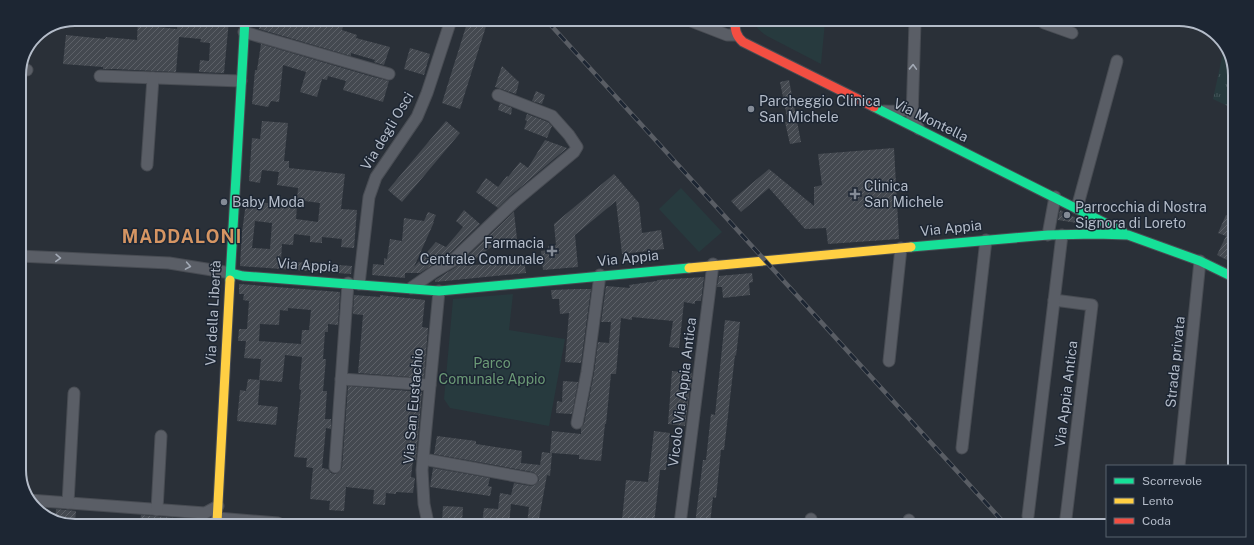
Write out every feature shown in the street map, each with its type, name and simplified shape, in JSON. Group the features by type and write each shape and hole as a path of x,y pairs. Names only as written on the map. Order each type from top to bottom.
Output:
{"street":[{"name":"Via della Libertà","path":"217,519 244,26"},
{"name":"Via degli Osci","path":"335,467 341,379 353,283 369,198 376,177 417,116 427,93 449,26"},
{"path":"704,26 727,35 736,35 735,26"},
{"path":"915,26 912,119 920,130"},
{"path":"1052,26 1072,33"},
{"path":"244,32 389,74"},
{"name":"Via Montella","path":"736,35 756,49 1055,196 1128,235"},
{"path":"1077,208 1117,61"},
{"path":"100,76 241,81"},
{"path":"147,165 153,78"},
{"path":"411,288 452,262 514,202 574,152 577,147 569,135 552,116 498,95"},
{"path":"880,111 903,110 912,106"},
{"path":"1048,235 1055,196"},
{"name":"Via Appia","path":"26,256 169,263 243,276 353,283 439,291 713,264 986,240 1048,235 1096,234 1128,235 1200,261 1228,275"},
{"name":"Via Appia Antica","path":"1028,516 1062,235"},
{"path":"962,448 986,240"},
{"path":"889,361 901,248"},
{"name":"Strada privata","path":"1179,465 1200,261"},
{"name":"Vicolo Via Appia Antica","path":"681,519 713,264"},
{"path":"578,423 587,372 600,275"},
{"name":"Via San Eustachio","path":"427,519 424,504 422,470 439,291"},
{"name":"Via Appia Antica","path":"1054,300 1092,304 1066,519"},
{"path":"341,379 430,385"},
{"path":"68,503 74,393"},
{"path":"157,510 161,436"},
{"path":"423,459 532,479"},
{"path":"36,501 204,514 218,506"}],"green space":[{"path":"756,26 825,26 821,64 767,36"},
{"path":"1223,53 1228,72 1228,106 1213,99"},
{"path":"681,188 722,232 699,252 659,209"},
{"name":"Parco Comunale Appio","path":"513,294 509,330 565,339 549,426 450,408 444,399 453,299"}],"building":[{"path":"138,26 177,29 177,26 228,26 224,73 199,72 200,60 209,61 210,43 200,42 201,39 179,37 176,72 103,69 103,67 63,64 66,35 105,39 106,37 137,40"},
{"path":"260,26 343,26 342,30 357,35 356,38 390,47 384,65 374,62 375,60 351,53 351,56 259,29"},
{"path":"466,26 486,26 460,109 442,103"},
{"path":"261,44 389,81 383,102 343,90 346,81 328,76 327,80 322,79 317,97 300,92 306,72 283,65 279,102 271,101 268,107 252,104 255,70 257,70"},
{"path":"410,48 430,54 424,75 404,69"},
{"path":"502,66 519,82 516,94 495,87"},
{"path":"789,80 801,142 790,144 785,122 788,122 780,82"},
{"path":"536,91 545,95 542,104 532,101"},
{"path":"500,103 512,108 511,115 498,110"},
{"path":"527,114 548,122 552,126 547,138 524,129 527,121 525,120"},
{"path":"262,121 288,123 284,161 289,161 289,168 345,174 341,209 357,210 354,248 341,247 342,239 322,237 322,243 310,242 310,236 294,234 293,245 282,244 281,261 352,266 351,274 240,266 242,232 246,203 257,205 257,202 297,206 296,219 318,222 320,203 297,200 298,188 277,185 279,172 262,170 260,183 249,181 252,138 260,139","holes":["255,221 272,223 270,249 252,248"]},
{"path":"446,121 460,133 402,202 388,190"},
{"path":"545,140 567,148 498,208 476,192 486,178 498,187 520,162 528,168"},
{"name":"Clinica San Michele","path":"894,148 899,239 828,244 826,228 805,229 769,188 741,212 731,201 769,169 814,206 814,187 822,185 818,154"},
{"path":"614,174 639,203 642,233 661,230 664,249 622,254 616,201 575,235 578,267 543,270 541,251 548,250 548,246 556,245 554,224"},
{"path":"464,210 480,224 447,256 420,273 405,273 405,278 372,275 373,264 384,265 384,258 387,259 390,239 402,241 404,218 424,221 428,212 436,215 414,267 436,242 446,247 463,227 456,221"},
{"path":"1060,210 1078,219 1077,223 1058,220"},
{"path":"514,212 517,239 503,239 499,241 466,266 524,260 526,273 435,282 435,280 456,267"},
{"path":"1226,215 1228,216 1228,260 1217,255 1226,236 1218,233"},
{"path":"752,273 753,282 749,283 750,295 723,298 722,287 717,287 719,276"},
{"path":"704,277 701,301 695,301 695,304 684,302 679,348 669,347 673,321 632,317 632,320 621,318 616,374 611,374 601,461 579,459 579,455 552,453 550,476 547,475 539,519 528,519 529,507 511,504 510,519 483,519 484,508 498,509 500,493 511,495 514,483 531,486 535,485 539,481 538,476 533,472 434,454 437,436 476,441 476,444 522,451 521,463 540,465 542,452 550,453 552,431 581,434 581,428 584,424 594,373 598,342 609,343 611,322 601,322 606,286 630,288 629,285 657,280"},
{"path":"239,284 340,292 338,325 328,324 328,332 325,332 323,359 326,359 323,391 327,391 325,419 331,419 331,429 326,428 322,468 328,469 331,473 335,474 342,468 348,386 422,392 416,460 413,460 411,477 415,478 413,493 386,493 385,505 373,504 374,490 346,487 344,511 329,510 330,501 310,499 313,468 306,467 307,458 294,457 301,390 299,389 302,357 285,355 282,382 260,380 258,405 278,407 276,425 237,421 240,390 246,391 248,379 259,380 261,359 244,358 246,341 238,341 239,329 247,329 249,301 243,300 244,294 239,294","holes":["288,308 311,310 309,330 302,330 301,344 259,341 260,324 279,325 280,310 288,311"]},
{"path":"591,289 581,363 565,362 569,313 560,314 559,299 552,299 551,290"},
{"path":"354,295 380,297 380,295 425,300 422,327 428,328 424,378 358,373 363,315 353,314"},
{"path":"725,320 740,322 724,450 721,450 716,498 713,497 711,519 696,519 703,460 706,460 711,414 715,415"},
{"path":"672,371 692,373 685,426 668,424"},
{"path":"563,381 578,382 572,414 556,413 557,401 562,402"},
{"path":"654,431 670,433 666,470 660,470 655,519 622,519 626,480 648,482"},
{"path":"433,468 490,478 488,486 492,487 490,496 430,487"},
{"path":"443,506 463,507 462,519 442,519"},
{"path":"56,509 76,511 75,519 56,515"},
{"path":"141,515 176,518 176,519 140,519"}],"railway":[{"path":"552,26 1001,519"}],"traffic: fast":[{"path":"230,280 245,26"},
{"path":"874,107 1123,232"},
{"path":"911,247 1048,235 1128,235 1200,261 1228,275"},
{"path":"231,273 243,276 439,291 689,268"}],"traffic: slow":[{"path":"689,268 911,247"},
{"path":"217,519 230,280"}],"traffic: jam":[{"path":"735,26 736,33 743,42 874,107"}],"place":[{"name":"Parcheggio Clinica San Michele","path":"751,109"},
{"name":"Clinica San Michele","path":"855,194"},
{"name":"Baby Moda","path":"224,202"},
{"name":"Parrocchia di Nostra Signora di Loreto","path":"1067,215"},
{"name":"Farmacia Centrale Comunale","path":"552,251"}],"district":[{"name":"MADDALONI","path":"182,237"}]}
